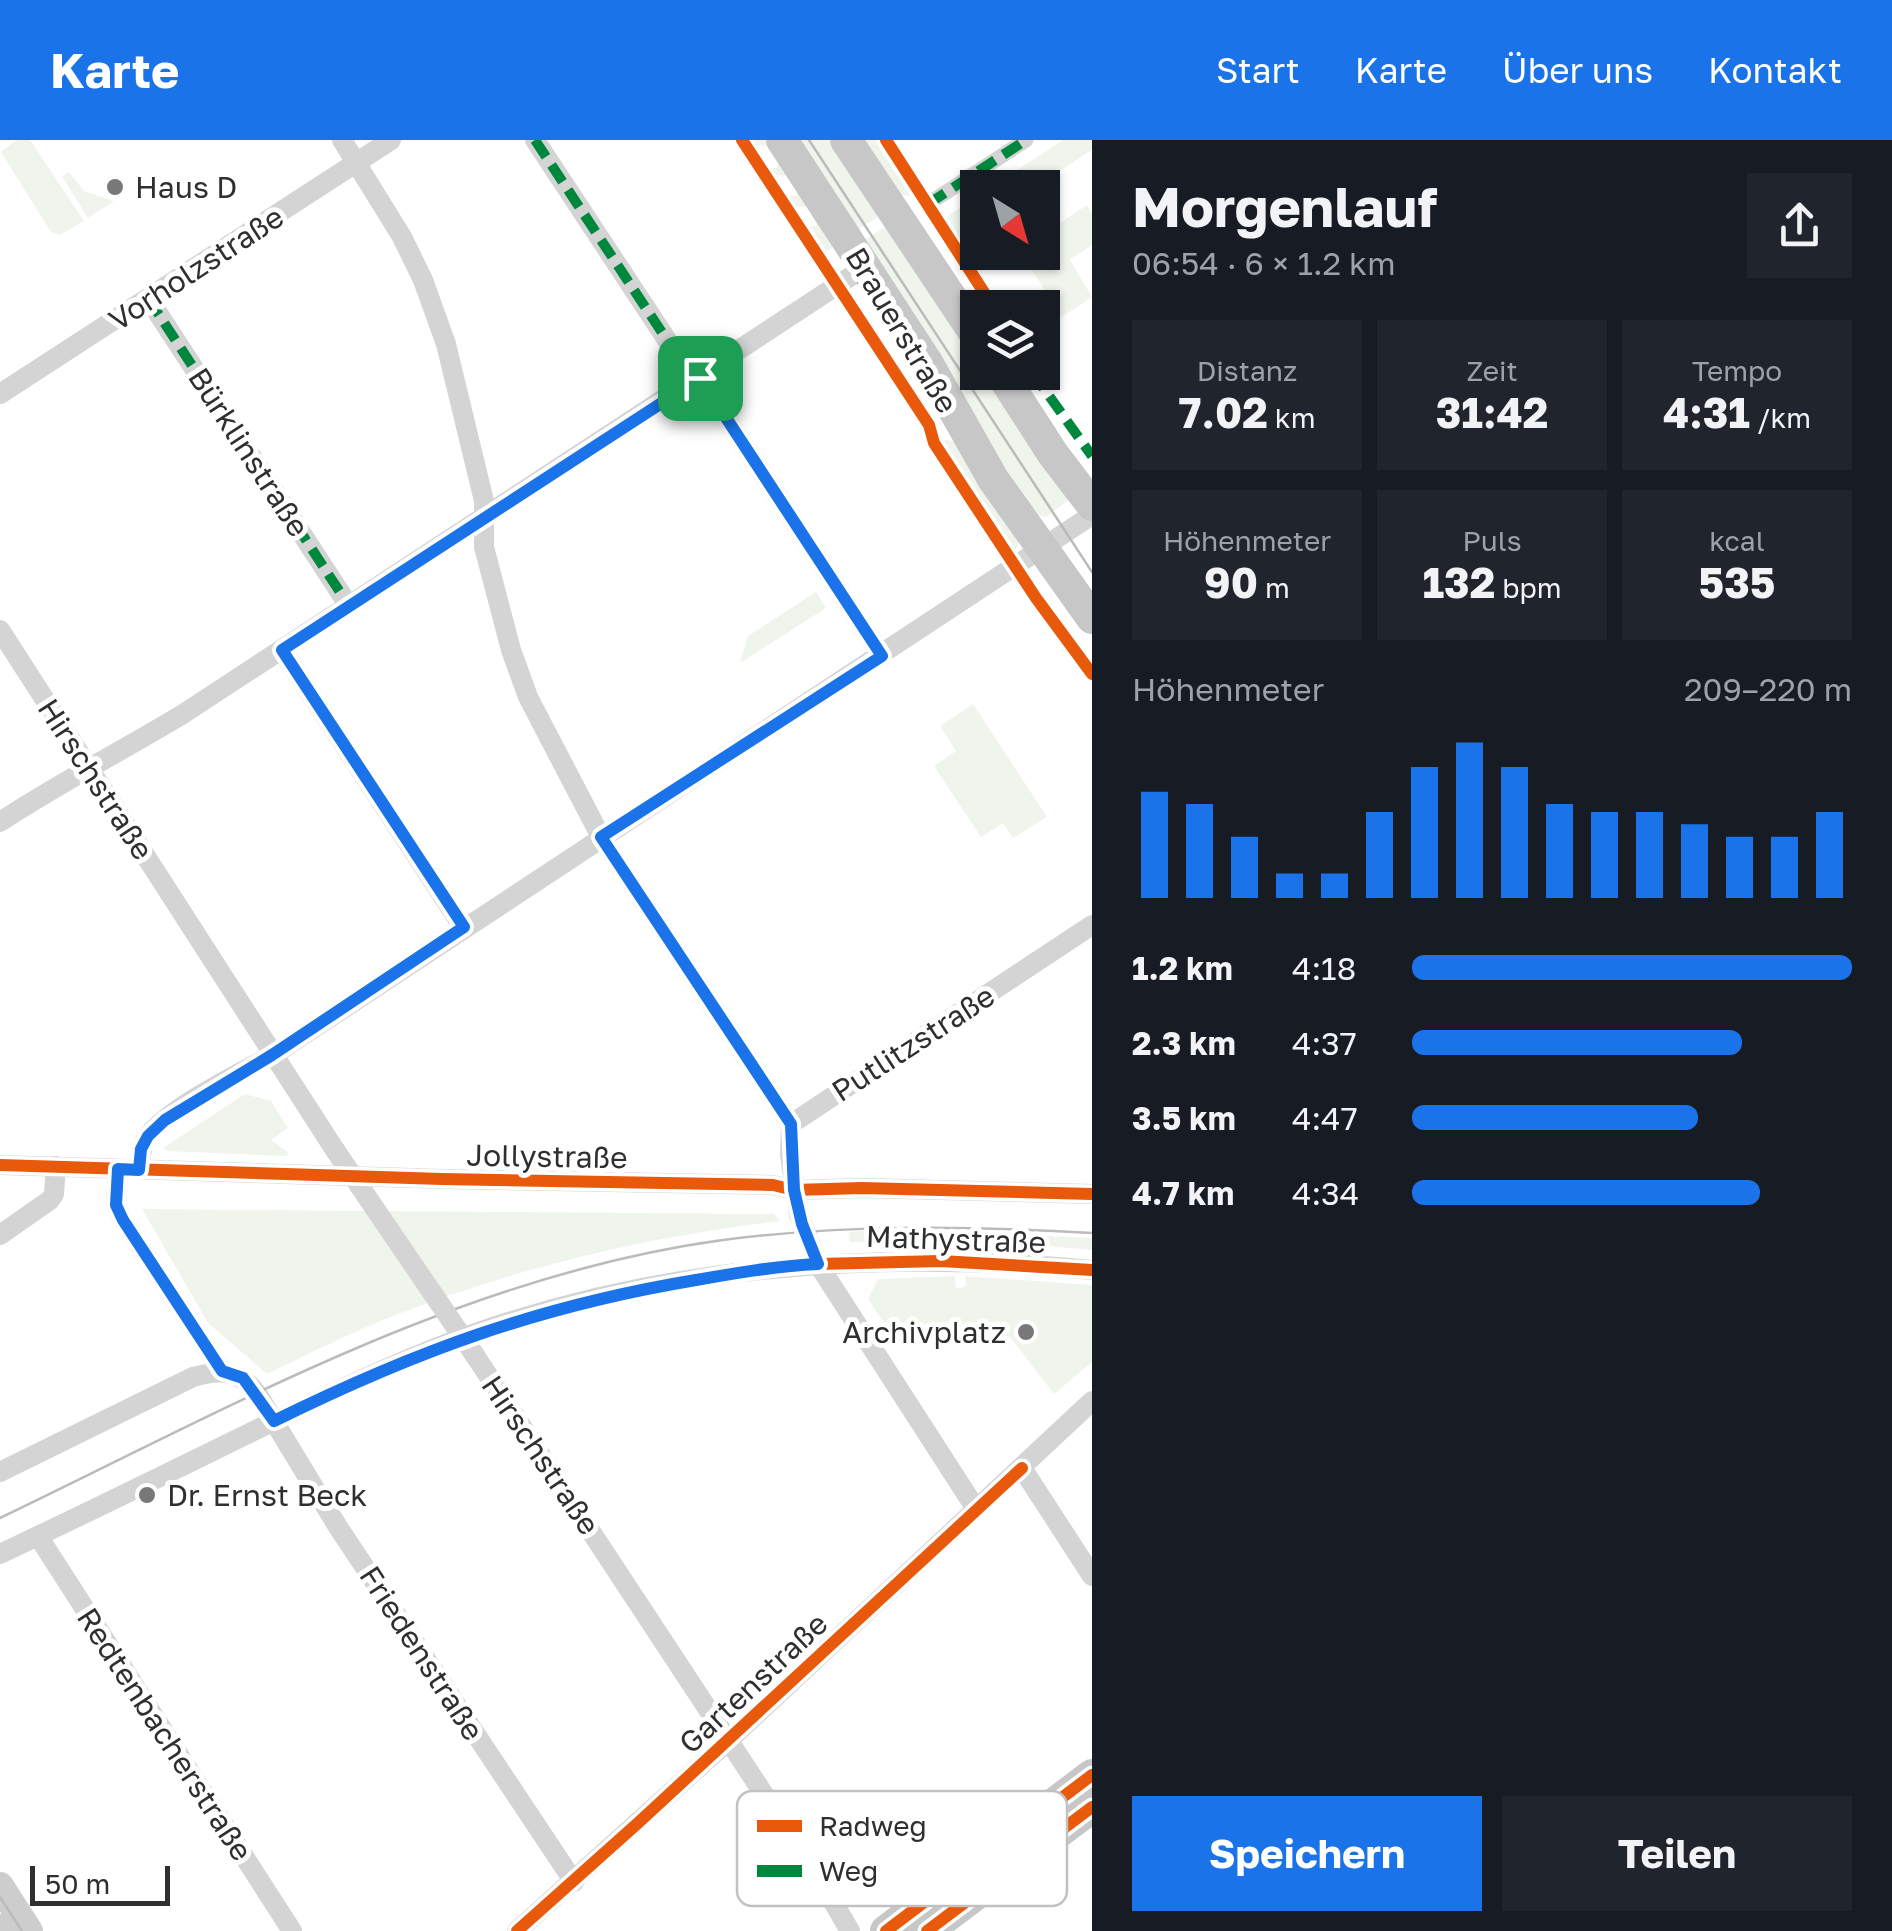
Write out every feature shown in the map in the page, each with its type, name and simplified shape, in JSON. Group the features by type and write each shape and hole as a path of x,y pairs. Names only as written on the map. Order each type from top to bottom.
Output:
{"main road":[{"name":"Brauerstraße","path":"782,140 928,364 992,479 1092,618"},
{"name":"Brauerstraße","path":"846,140 960,311"},
{"name":"Brauerstraße","path":"1012,390 1092,505"},
{"path":"1067,1795 1092,1775"},
{"path":"1067,1823 1092,1807"},
{"path":"0,1886 30,1931"},
{"path":"904,1927 930,1906"},
{"path":"904,1927 937,1906"}],"street":[{"path":"342,140 402,237 434,307 457,383 484,500 484,546 519,675 560,765 601,837 791,1124 794,1190 818,1264 976,1510"},
{"name":"Vorholzstraße","path":"0,394 391,140"},
{"path":"534,140 882,656"},
{"path":"928,204 1026,140"},
{"path":"0,822 56,785 125,750 282,650 865,267"},
{"name":"Bürklinstraße","path":"148,298 348,606"},
{"path":"222,1371 116,1205 129,1169 148,1136 165,1120 272,1055 1092,516"},
{"name":"Hirschstraße","path":"0,630 272,1055 761,1791"},
{"path":"282,650 464,927"},
{"name":"Putlitzstraße","path":"791,1124 1092,925"},
{"name":"Jollystraße","path":"0,1165 773,1185 794,1190 1092,1194"},
{"path":"0,1235 50,1200 56,1166"},
{"name":"Mathystraße","path":"0,1554 404,1361 488,1328 543,1312 675,1283 818,1264 941,1261 1092,1270"},
{"path":"0,1472 193,1377 222,1371 243,1378 274,1421"},
{"name":"Gartenstraße","path":"517,1931 728,1741 1092,1401"},
{"name":"Friedenstraße","path":"274,1421 337,1524 574,1882"},
{"path":"1022,1468 1092,1576"},
{"name":"Redtenbacherstraße","path":"38,1536 292,1931"},
{"name":"Hirschstraße","path":"836,1906 850,1931"}],"shaded area":[{"path":"16,140 30,140 84,221 60,235 51,232 1,152"},
{"path":"748,140 771,140 838,243 822,254 804,226 817,226 808,207 791,206 785,196 797,196 797,190 788,176 771,175 766,167 777,168 778,160 769,146 751,145"},
{"path":"792,140 839,140 885,212 853,233"},
{"path":"859,140 878,140 911,196 897,195"},
{"path":"1063,140 1092,140 1092,150 1060,170 1017,170"},
{"path":"69,172 84,191 114,201 88,218 62,176"},
{"path":"1087,205 1092,214 1092,245 1070,260 1092,297 1062,317 1060,290 1045,290 1032,270 1060,270 1060,223"},
{"path":"960,208 960,237 958,238 945,218"},
{"path":"892,222 960,326 960,390 1002,390 1070,499 1046,517 1036,515 860,243"},
{"path":"936,439 955,441 1020,540 1013,557"},
{"path":"816,592 826,608 740,663 748,636"},
{"path":"973,704 1047,817 1013,838 1003,823 981,837 934,766 956,751 940,726"},
{"path":"245,1094 271,1101 288,1128 271,1140 288,1152 287,1156 163,1148"},
{"path":"142,1209 774,1214 780,1221 632,1245 487,1283 377,1323 267,1374 208,1323"},
{"path":"892,1229 1092,1238 1092,1250 1001,1242 850,1242 849,1232"},
{"name":"Archivplatz","path":"955,1276 956,1288 965,1287 966,1276 1092,1285 1092,1362 1054,1394 1010,1337 912,1328 895,1339 868,1299 878,1279"}],"tram line":[{"path":"809,140 1092,572"},
{"path":"0,1518 351,1350 441,1314 627,1257 723,1240 816,1231 953,1228 1092,1233"},
{"path":"0,1897 22,1931"}],"marked path":[{"path":"535,140 694,381"},
{"path":"928,204 1026,140"},
{"path":"148,298 349,606"},
{"path":"700,378 882,656"},
{"path":"1045,390 1092,456"},
{"path":"282,650 463,927"}],"cycle path":[{"path":"742,140 929,425 934,443 1036,598 1092,674"},
{"path":"886,140 982,290"},
{"path":"0,1165 773,1185 794,1190 1092,1194"},
{"path":"794,1190 804,1232 818,1264 941,1261 1092,1270"},
{"path":"517,1931 1022,1468"},
{"path":"1067,1794 1092,1775"},
{"path":"1067,1826 1092,1807"},
{"path":"886,1931 919,1906"},
{"path":"927,1931 960,1906"}],"place":[{"name":"Haus D","path":"115,187"},
{"name":"Archivplatz","path":"1026,1332"},
{"name":"Dr. Ernst Beck","path":"147,1495"}],"route":[{"path":"700,378 882,656 601,837 791,1124 794,1190 818,1264 675,1283 543,1312 447,1343 274,1421 243,1378 222,1371 123,1220 116,1205 118,1169 139,1170 141,1149 165,1120 272,1055 464,927 282,650 700,378"}]}
